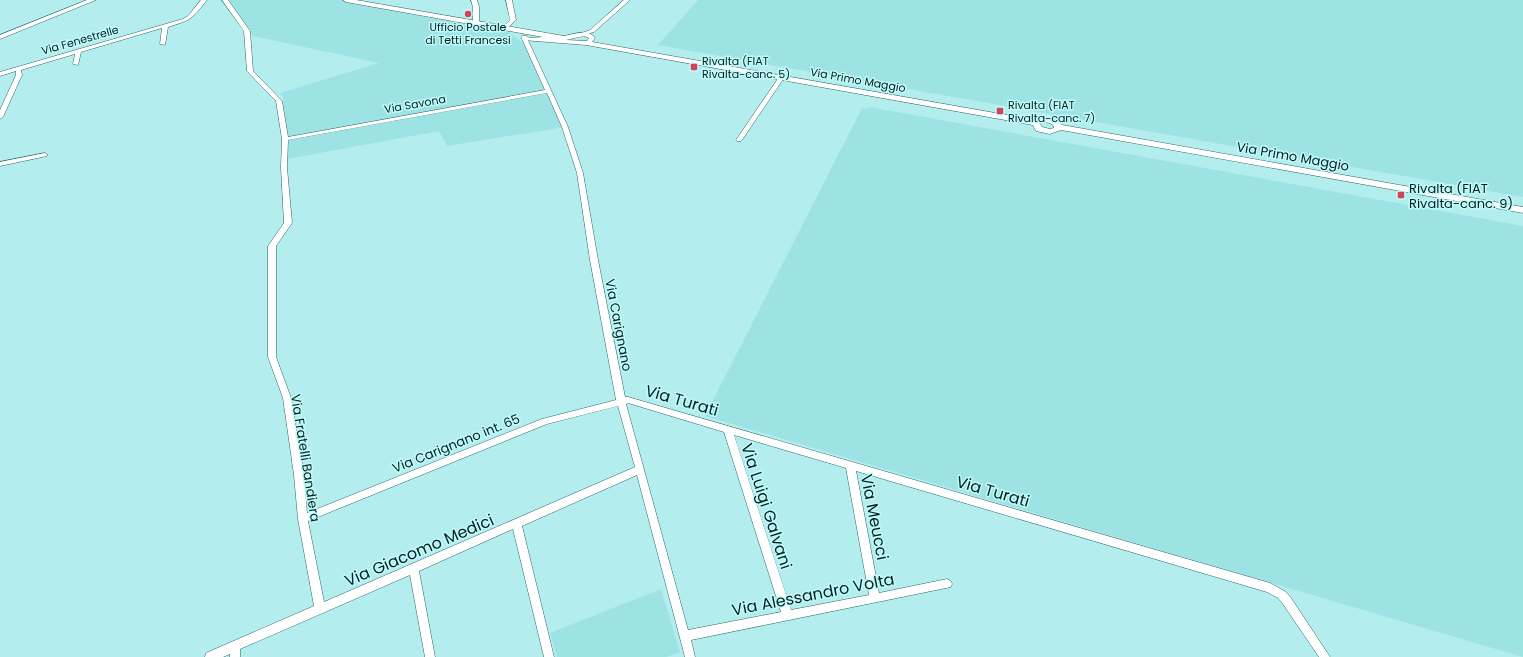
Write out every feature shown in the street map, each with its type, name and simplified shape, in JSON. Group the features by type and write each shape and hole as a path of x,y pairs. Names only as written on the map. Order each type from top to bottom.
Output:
{"main road":[{"path":"0,36 86,0"},
{"path":"0,36 93,0"},
{"path":"346,0 363,1 536,36 574,39 580,43 590,37"},
{"path":"508,30 529,41 536,36"},
{"path":"574,39 584,34 590,37"},
{"name":"Via Primo Maggio","path":"590,37 605,47 1036,123"},
{"path":"1041,120 1050,120 1057,124 1058,127 1056,130 1046,131 1037,127 1036,123 1041,120"},
{"name":"Via Primo Maggio","path":"1058,127 1523,210"}],"street":[{"name":"Via Fenestrelle","path":"0,74 165,26 190,17 204,0"},
{"name":"Via Fratelli Bandiera","path":"225,0 247,31 250,71 279,101 285,139 284,168 288,223 272,246 272,357 287,398 299,475 303,519 320,608"},
{"path":"474,0 476,7 476,24"},
{"path":"508,30 513,20 509,0"},
{"path":"590,37 627,0"},
{"path":"163,44 165,26"},
{"path":"529,47 536,36"},
{"name":"Via Carignano","path":"524,38 565,127 580,173 594,260 621,401 690,657"},
{"path":"76,64 79,50"},
{"path":"0,117 18,75 18,69"},
{"path":"739,140 781,78"},
{"name":"Via Savona","path":"285,139 549,91"},
{"path":"0,164 44,155"},
{"name":"Via Turati","path":"621,401 628,400 727,428 1270,588 1282,595 1287,601 1325,657"},
{"name":"Via Carignano int. 65","path":"303,519 545,421 621,401"},
{"name":"Via Luigi Galvani","path":"727,428 787,615"},
{"name":"Via Meucci","path":"850,465 875,598"},
{"name":"Via Giacomo Medici","path":"210,657 235,652 320,608 414,569 640,469"},
{"path":"517,524 549,657"},
{"path":"414,569 430,657"},
{"name":"Via Alessandro Volta","path":"685,636 947,584"}],"shaded area":[{"path":"226,0 346,0 504,29 529,47 565,127 447,146 439,131 287,159 283,98 280,93 379,63 253,36"},
{"path":"698,0 1523,0 1523,197 658,45"},
{"path":"869,107 1523,226 1523,657 705,416 862,108 868,109"},
{"path":"661,589 680,652 666,657 557,657 550,633"}],"place":[{"name":"Ufficio Postale di Tetti Francesi","path":"468,14"},
{"name":"Rivalta (FIAT Rivalta-canc. 5)","path":"694,67"},
{"name":"Rivalta (FIAT Rivalta-canc. 7)","path":"1000,111"},
{"name":"Rivalta (FIAT Rivalta-canc. 9)","path":"1401,195"}]}
